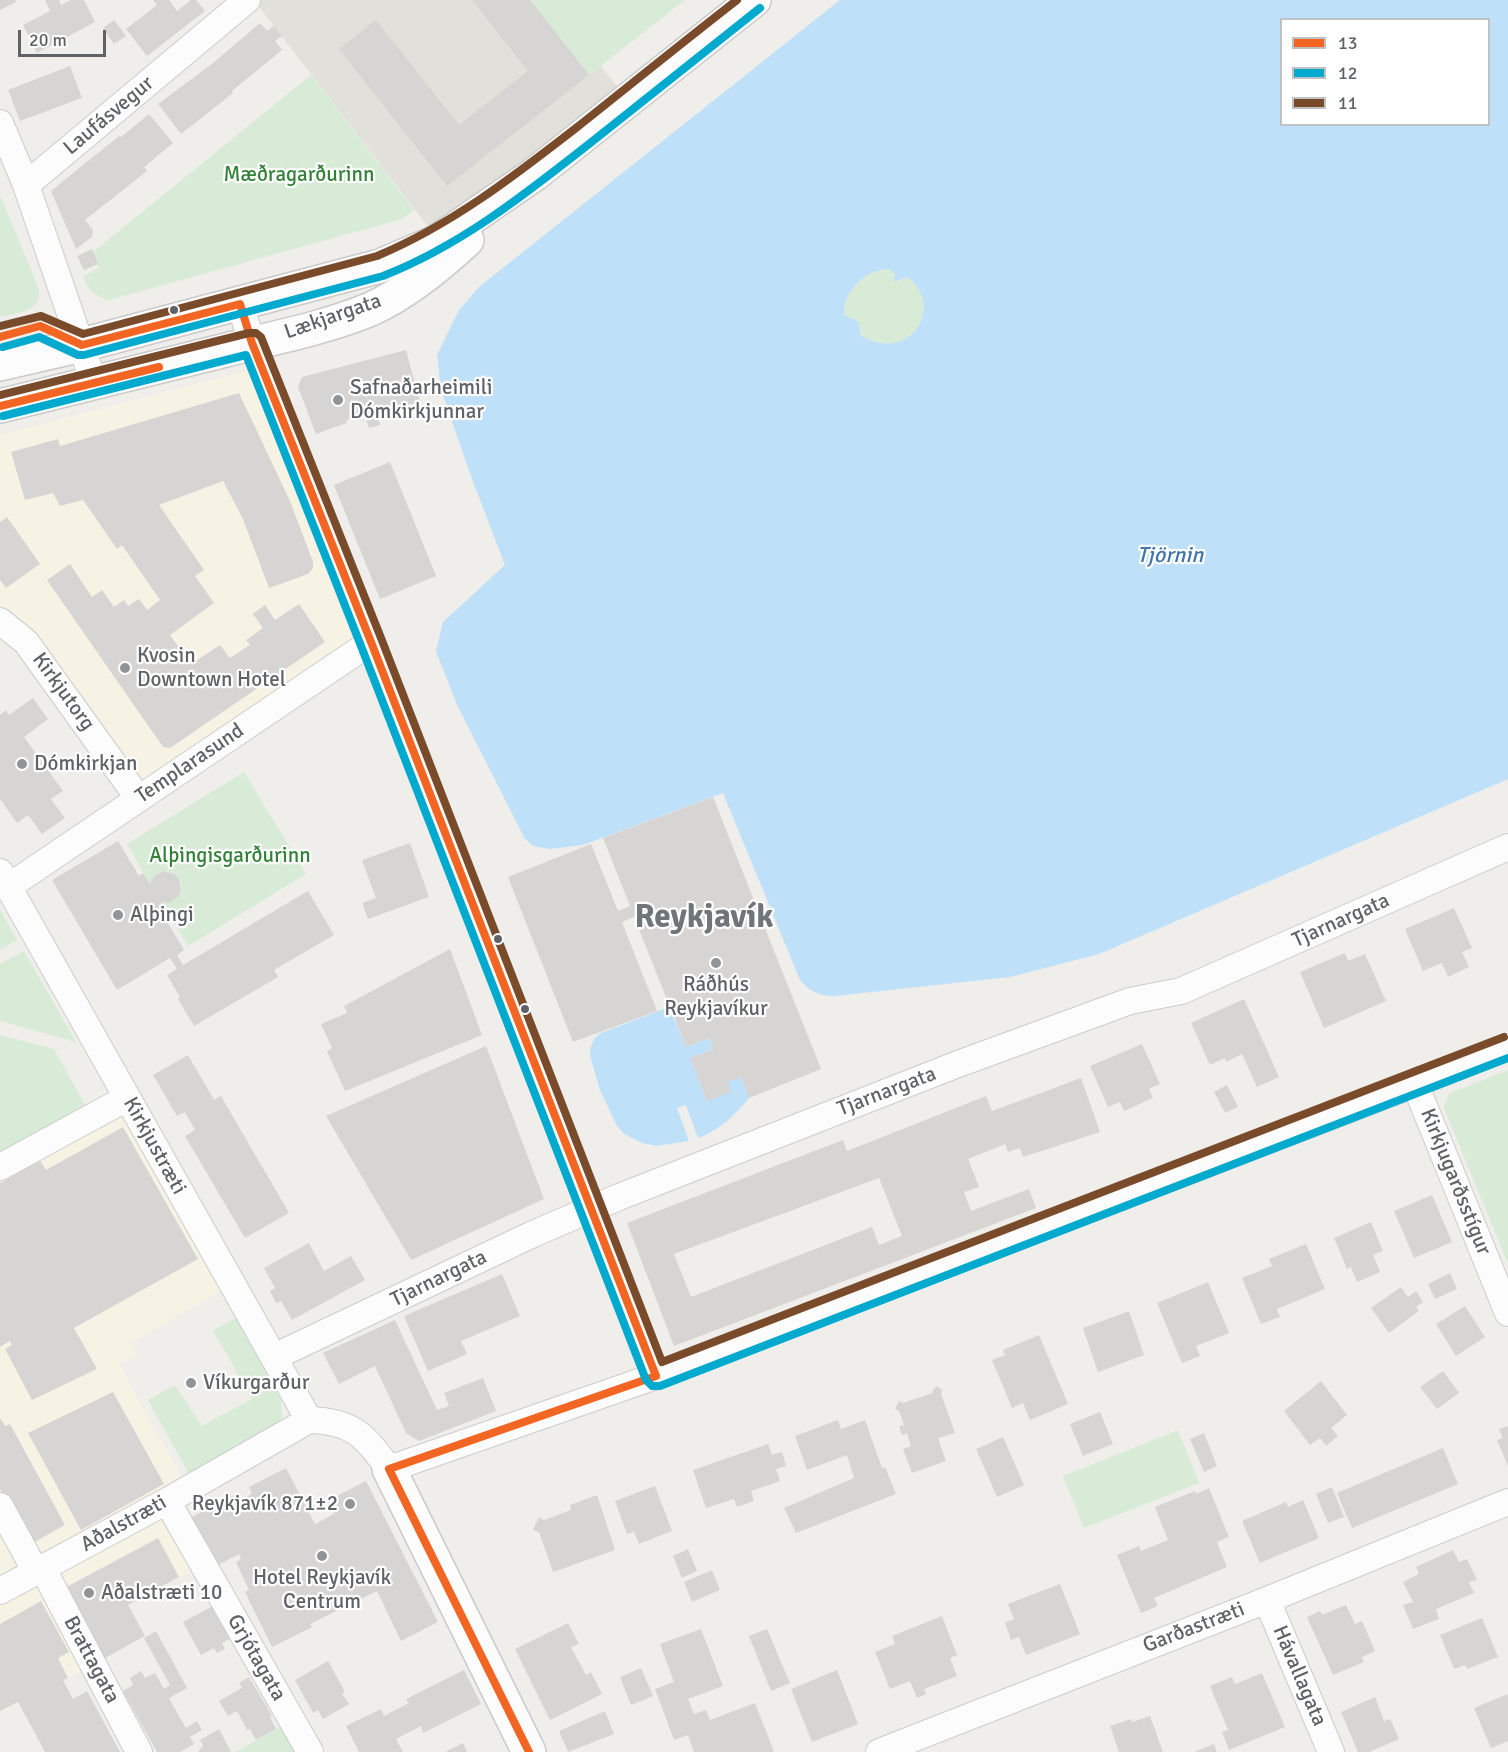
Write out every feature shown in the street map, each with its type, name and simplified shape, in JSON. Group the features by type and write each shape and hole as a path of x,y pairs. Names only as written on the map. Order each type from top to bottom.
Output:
{"main road":[{"path":"442,250 752,1"},
{"name":"Lækjargata","path":"0,364 82,345 442,250"},
{"name":"Lækjargata","path":"0,406 252,343 324,324 372,308 413,284 442,250"},
{"path":"389,1469 529,1752"}],"street":[{"name":"Laufásvegur","path":"26,185 247,0"},
{"path":"0,123 26,185 94,383"},
{"path":"240,304 252,343 371,642 656,1376"},
{"name":"Kirkjutorg","path":"0,621 26,642 139,799"},
{"name":"Templarasund","path":"4,879 139,799 371,642"},
{"name":"Tjarnargata","path":"274,1357 533,1234 591,1209 1021,1041 1130,1001 1181,991 1508,847"},
{"name":"Kirkjustræti","path":"4,879 309,1420"},
{"path":"309,1420 327,1420 353,1429 370,1443 389,1469 656,1376 1508,1047"},
{"name":"Kirkjugarðsstígur","path":"1415,1084 1508,1313"},
{"path":"0,1167 128,1098"},
{"name":"Aðalstræti","path":"0,1591 309,1420"},
{"name":"Grjótagata","path":"167,1500 310,1752"},
{"name":"Garðastræti","path":"879,1752 1267,1600 1508,1502"},
{"name":"Brattagata","path":"0,1506 40,1570 139,1752"},
{"name":"Hávallagata","path":"1267,1600 1331,1752"}],"shaded area":[{"path":"261,0 549,0 622,93 436,237 257,4"},
{"path":"253,369 364,641 143,790 33,629 20,621 0,635 0,435"},
{"path":"108,1091 113,1093 222,1290 132,1343 138,1354 119,1364 187,1487 166,1500 199,1567 128,1605 145,1636 63,1681 73,1699 87,1691 117,1752 45,1752 18,1703 0,1711 0,1153"}],"green space":[{"path":"530,0 685,0 589,75"},
{"name":"Mæðragarðurinn","path":"311,75 414,210 402,219 109,300 92,291 83,276 99,268 93,252"},
{"path":"0,195 39,289 39,297 37,303 27,310 0,317"},
{"path":"889,269 899,281 908,277 919,289 924,303 923,317 917,329 907,338 893,343 877,343 860,335 856,320 849,319 844,314 845,305 857,283 871,274"},
{"name":"Alþingisgarðurinn","path":"244,772 306,874 188,946 161,902 176,899 180,895 181,883 172,873 164,871 154,876 150,884 127,844"},
{"path":"0,909 17,940 0,949"},
{"path":"24,951 76,1042 0,1021 0,964"},
{"path":"0,1035 54,1049 85,1105 0,1151"},
{"path":"1508,1070 1508,1264 1444,1108 1450,1093"},
{"path":"236,1318 281,1400 282,1417 276,1426 190,1476 148,1400 175,1385 201,1426 252,1399 213,1330"},
{"path":"1178,1430 1199,1483 1084,1528 1063,1476"},
{"path":"288,1723 301,1752 235,1752"}],"water":[{"name":"Tjörnin","path":"840,0 1508,0 1508,779 1099,954 1010,977 835,996 815,992 800,980 723,793 583,845 550,849 533,846 525,839 457,705 436,651 443,622 505,565 441,390 437,355 459,310 479,287","holes":["889,269 895,275 894,282 907,277 918,289 923,303 923,316 917,328 907,338 894,343 878,343 860,335 859,323 844,314 845,305 852,289 864,277"]},
{"path":"669,1007 686,1047 709,1038 713,1049 690,1058 707,1101 727,1082 741,1077 749,1098 726,1121 713,1131 698,1138 686,1105 677,1108 689,1141 656,1146 642,1143 624,1134 617,1126 600,1090 590,1049 594,1039 601,1033"}],"building":[{"path":"0,0 15,0 16,2 0,10"},
{"path":"45,0 59,0 61,5 71,0 84,0 95,22 37,53 23,25 50,11"},
{"path":"153,0 169,0 177,11 191,0 196,0 205,11 147,56 126,29 157,5"},
{"path":"472,0 530,0 589,75 447,186 339,49 376,20 459,125 528,71"},
{"path":"114,20 126,36 114,44 103,28"},
{"path":"260,23 267,31 274,26 282,36 275,41 282,50 181,134 158,104 213,63"},
{"path":"70,66 82,98 20,121 8,90"},
{"path":"149,114 173,143 144,167 147,171 85,220 93,230 92,237 76,249 51,191"},
{"path":"92,249 98,264 84,270 77,256"},
{"name":"Safnaðarheimili Dómkirkjunnar","path":"406,350 420,402 377,413 380,425 369,428 365,415 346,420 347,423 316,434 298,387 302,377"},
{"path":"239,393 290,501 313,562 313,568 308,574 269,588 243,519 223,481 159,505 204,570 195,576 214,603 170,635 191,664 220,645 230,658 250,645 246,640 263,628 253,614 265,605 275,620 299,604 325,642 170,748 163,747 47,580 70,564 92,597 102,590 114,607 124,600 128,606 139,599 147,610 160,600 122,545 117,549 83,500 60,506 53,493 25,500 11,452 58,439 60,446"},
{"path":"390,462 436,576 380,599 334,485"},
{"path":"7,517 40,564 6,588 0,580 0,522"},
{"name":"Dómkirkjan","path":"33,698 48,719 24,737 63,791 51,799 65,818 42,834 28,815 17,823 0,799 0,715 6,710 9,715"},
{"name":"Ráðhús Reykjavíkur","path":"713,797 821,1069 749,1098 741,1077 727,1082 731,1092 707,1101 690,1058 713,1049 709,1038 686,1047 634,917 622,922 657,1011 573,1042 508,877 591,844 618,911 630,906 603,838"},
{"path":"118,841 139,876 143,873 150,884 154,876 164,871 174,874 179,879 181,890 178,897 169,903 161,902 164,908 160,910 184,950 177,955 183,965 308,891 334,935 274,970 278,977 194,1026 167,975 177,969 170,958 117,990 52,880"},
{"path":"410,843 429,897 368,919 362,903 376,898 362,860"},
{"path":"1454,908 1472,948 1462,952 1469,967 1448,977 1442,963 1423,971 1405,929"},
{"path":"450,949 482,1035 345,1091 327,1051 332,1048 321,1024 347,1013 344,1006"},
{"path":"1345,953 1348,961 1365,954 1386,1001 1324,1028 1300,972"},
{"path":"1244,999 1279,1077 1257,1087 1242,1054 1226,1062 1225,1058 1210,1065 1191,1023"},
{"path":"1142,1044 1160,1084 1149,1089 1153,1098 1124,1111 1120,1102 1108,1107 1090,1066"},
{"path":"486,1046 544,1199 411,1260 326,1116"},
{"path":"188,1055 214,1100 221,1096 289,1213 245,1238 185,1136 195,1130 185,1112 177,1116 153,1075"},
{"path":"1081,1078 1100,1132 1023,1157 1020,1148 1008,1152 1005,1144 968,1159 979,1187 964,1192 971,1211 1029,1189 1036,1208 674,1346 627,1223 843,1140 847,1151 986,1096 992,1111","holes":["879,1178 902,1236 879,1245 872,1227 691,1297 674,1254"]},
{"path":"1227,1085 1238,1107 1225,1113 1214,1092"},
{"path":"123,1127 198,1259 74,1328 97,1369 32,1400 5,1349 12,1345 10,1341 0,1347 0,1183 40,1161 46,1170"},
{"path":"1432,1195 1452,1242 1414,1258 1394,1211"},
{"path":"1371,1222 1383,1251 1373,1255 1380,1272 1357,1282 1351,1267 1347,1269 1334,1238"},
{"path":"309,1243 324,1271 351,1256 365,1280 292,1320 281,1301 276,1303 270,1291 275,1288 264,1268"},
{"path":"1306,1244 1325,1289 1277,1309 1280,1317 1261,1324 1242,1278 1272,1266 1269,1259"},
{"path":"1450,1273 1457,1289 1435,1299 1428,1284"},
{"path":"502,1274 520,1316 461,1341 467,1354 428,1371 404,1316"},
{"path":"1208,1282 1229,1333 1196,1346 1200,1356 1182,1363 1157,1303"},
{"path":"1401,1287 1408,1297 1416,1291 1423,1302 1416,1307 1419,1311 1389,1333 1371,1308"},
{"path":"1465,1306 1485,1337 1456,1356 1436,1324"},
{"path":"1129,1311 1144,1355 1098,1372 1083,1328"},
{"path":"395,1320 437,1410 449,1406 444,1393 483,1378 496,1411 419,1441 406,1433 375,1366 339,1384 323,1353"},
{"path":"1039,1335 1068,1404 1030,1420 1023,1403 1012,1408 992,1360 1005,1355 1003,1350"},
{"path":"1443,1371 1459,1393 1437,1409 1420,1387"},
{"path":"1321,1381 1347,1415 1331,1428 1338,1436 1326,1446 1320,1438 1310,1445 1284,1411"},
{"path":"936,1386 943,1390 941,1394 955,1433 938,1438 946,1461 912,1473 903,1449 911,1446 907,1433 902,1435 899,1426 904,1425 899,1411 895,1409 899,1401 903,1403 932,1393"},
{"path":"113,1392 164,1484 81,1530 28,1433"},
{"path":"1100,1412 1113,1444 1083,1456 1070,1424"},
{"path":"0,1418 5,1426 10,1424 65,1525 31,1544 0,1489"},
{"path":"838,1420 841,1429 865,1420 882,1468 885,1467 896,1494 796,1533 784,1508 854,1478 847,1455 807,1470 795,1436"},
{"path":"1508,1426 1508,1466 1497,1440 1503,1438 1499,1429"},
{"path":"1204,1433 1217,1466 1204,1472 1190,1439"},
{"path":"1003,1437 1024,1485 997,1497 976,1449"},
{"path":"768,1444 772,1455 782,1452 786,1466 776,1469 780,1481 751,1491 754,1501 737,1507 734,1499 706,1508 693,1470"},
{"path":"1443,1448 1458,1484 1352,1528 1337,1493"},
{"name":"Hotel Reykjavík Centrum","path":"286,1468 315,1524 334,1514 327,1501 366,1481 438,1622 401,1641 377,1591 310,1624 312,1627 272,1647 245,1592 249,1590 236,1562 241,1559 239,1554 212,1568 186,1520 238,1493 241,1500 252,1494 249,1487"},
{"path":"655,1486 672,1531 639,1544 634,1532 627,1534 615,1501"},
{"path":"1332,1487 1344,1517 1328,1523 1316,1494"},
{"path":"1209,1488 1229,1537 1217,1542 1227,1567 1154,1598 1158,1606 1141,1613 1117,1555 1139,1546 1141,1551 1168,1540 1155,1507 1195,1491 1196,1494"},
{"path":"597,1495 615,1550 553,1572 539,1532 533,1530 539,1517 544,1520 571,1510 570,1505"},
{"path":"1303,1500 1319,1538 1260,1563 1242,1521 1286,1502 1288,1507"},
{"path":"158,1538 179,1577 128,1605 145,1636 96,1663 57,1592"},
{"path":"688,1549 697,1571 682,1578 673,1556"},
{"path":"1453,1550 1459,1562 1467,1559 1477,1580 1469,1582 1474,1593 1436,1609 1439,1619 1413,1629 1403,1605 1413,1602 1403,1582 1419,1574 1416,1567"},
{"path":"712,1570 720,1590 692,1602 684,1582"},
{"path":"1060,1584 1080,1634 1026,1655 1019,1637 1011,1640 1005,1623 1014,1619 1008,1604"},
{"path":"41,1601 69,1652 58,1658 68,1678 63,1680 73,1699 87,1691 120,1752 45,1752 18,1702 0,1711 0,1624"},
{"path":"215,1605 233,1637 222,1643 225,1649 217,1653 214,1648 201,1655 183,1622"},
{"path":"1346,1605 1355,1624 1362,1621 1375,1651 1362,1657 1364,1662 1333,1675 1307,1617 1320,1611 1322,1615"},
{"path":"942,1616 957,1655 950,1658 957,1676 924,1689 926,1694 917,1698 910,1681 890,1689 875,1652 895,1644 892,1636"},
{"path":"1482,1618 1498,1657 1467,1669 1465,1665 1454,1669 1440,1635"},
{"path":"568,1623 579,1644 571,1647 586,1675 591,1672 602,1694 550,1720 515,1649"},
{"path":"701,1629 723,1686 688,1699 694,1714 706,1710 710,1720 755,1703 774,1752 694,1752 688,1735 674,1740 655,1689 674,1682 660,1644"},
{"path":"767,1629 790,1683 771,1691 749,1636"},
{"path":"156,1631 187,1688 169,1698 186,1728 197,1721 202,1730 190,1737 194,1744 180,1752 157,1752 123,1691 133,1685 130,1678 141,1671 145,1678 155,1673 164,1689 170,1685 144,1638"},
{"path":"328,1661 345,1692 342,1694 349,1704 323,1719 318,1710 313,1713 295,1680"},
{"path":"641,1668 653,1696 631,1705 620,1677"},
{"path":"464,1670 481,1704 423,1733 421,1726 396,1739 403,1752 359,1752 346,1726 381,1709 384,1716 409,1703 406,1699"},
{"path":"837,1670 858,1724 812,1742 791,1689"},
{"path":"1262,1673 1285,1727 1229,1750 1222,1732 1228,1730 1210,1686 1232,1677 1235,1684"},
{"path":"249,1677 272,1716 270,1717 276,1729 256,1740 250,1729 247,1730 237,1711 228,1716 219,1701 242,1688 239,1683"},
{"path":"1508,1694 1508,1741 1491,1748 1474,1708"},
{"path":"1375,1697 1384,1721 1390,1719 1399,1739 1369,1752 1358,1752 1341,1712"},
{"path":"605,1711 614,1734 568,1752 559,1731"},
{"path":"1150,1716 1163,1752 1119,1752 1110,1726"},
{"path":"219,1729 231,1752 198,1752 203,1745 200,1740"},
{"path":"463,1743 467,1752 445,1752"},
{"path":"1214,1744 1217,1752 1194,1752"}],"transit line":[{"name":"11","path":"0,326 41,316 83,334 377,256 456,215 505,182 737,0"},
{"name":"12","path":"3,347 39,337 78,355 84,355 383,276 411,264 439,250 516,200 760,8"},
{"name":"13","path":"0,337 40,326 82,345 240,304 252,343 371,642 656,1376"},
{"name":"11","path":"0,395 249,333 256,333 261,337 381,638 662,1362 1504,1037"},
{"name":"12","path":"3,416 246,355 646,1380 652,1386 660,1386 1508,1058"},
{"name":"13","path":"0,406 159,367"},
{"name":"13","path":"389,1469 656,1376"},
{"name":"13","path":"389,1469 529,1752"}],"place":[{"name":"Safnaðarheimili Dómkirkjunnar","path":"338,400"},
{"name":"Kvosin Downtown Hotel","path":"125,668"},
{"name":"Dómkirkjan","path":"22,764"},
{"name":"Alþingi","path":"118,915"},
{"name":"Ráðhús Reykjavíkur","path":"716,963"},
{"name":"Víkurgarður","path":"191,1383"},
{"name":"Reykjavík 871±2","path":"350,1504"},
{"name":"Hotel Reykjavík Centrum","path":"322,1556"},
{"name":"Aðalstræti 10","path":"89,1593"}],"district":[{"name":"Reykjavík","path":"704,918"}]}
